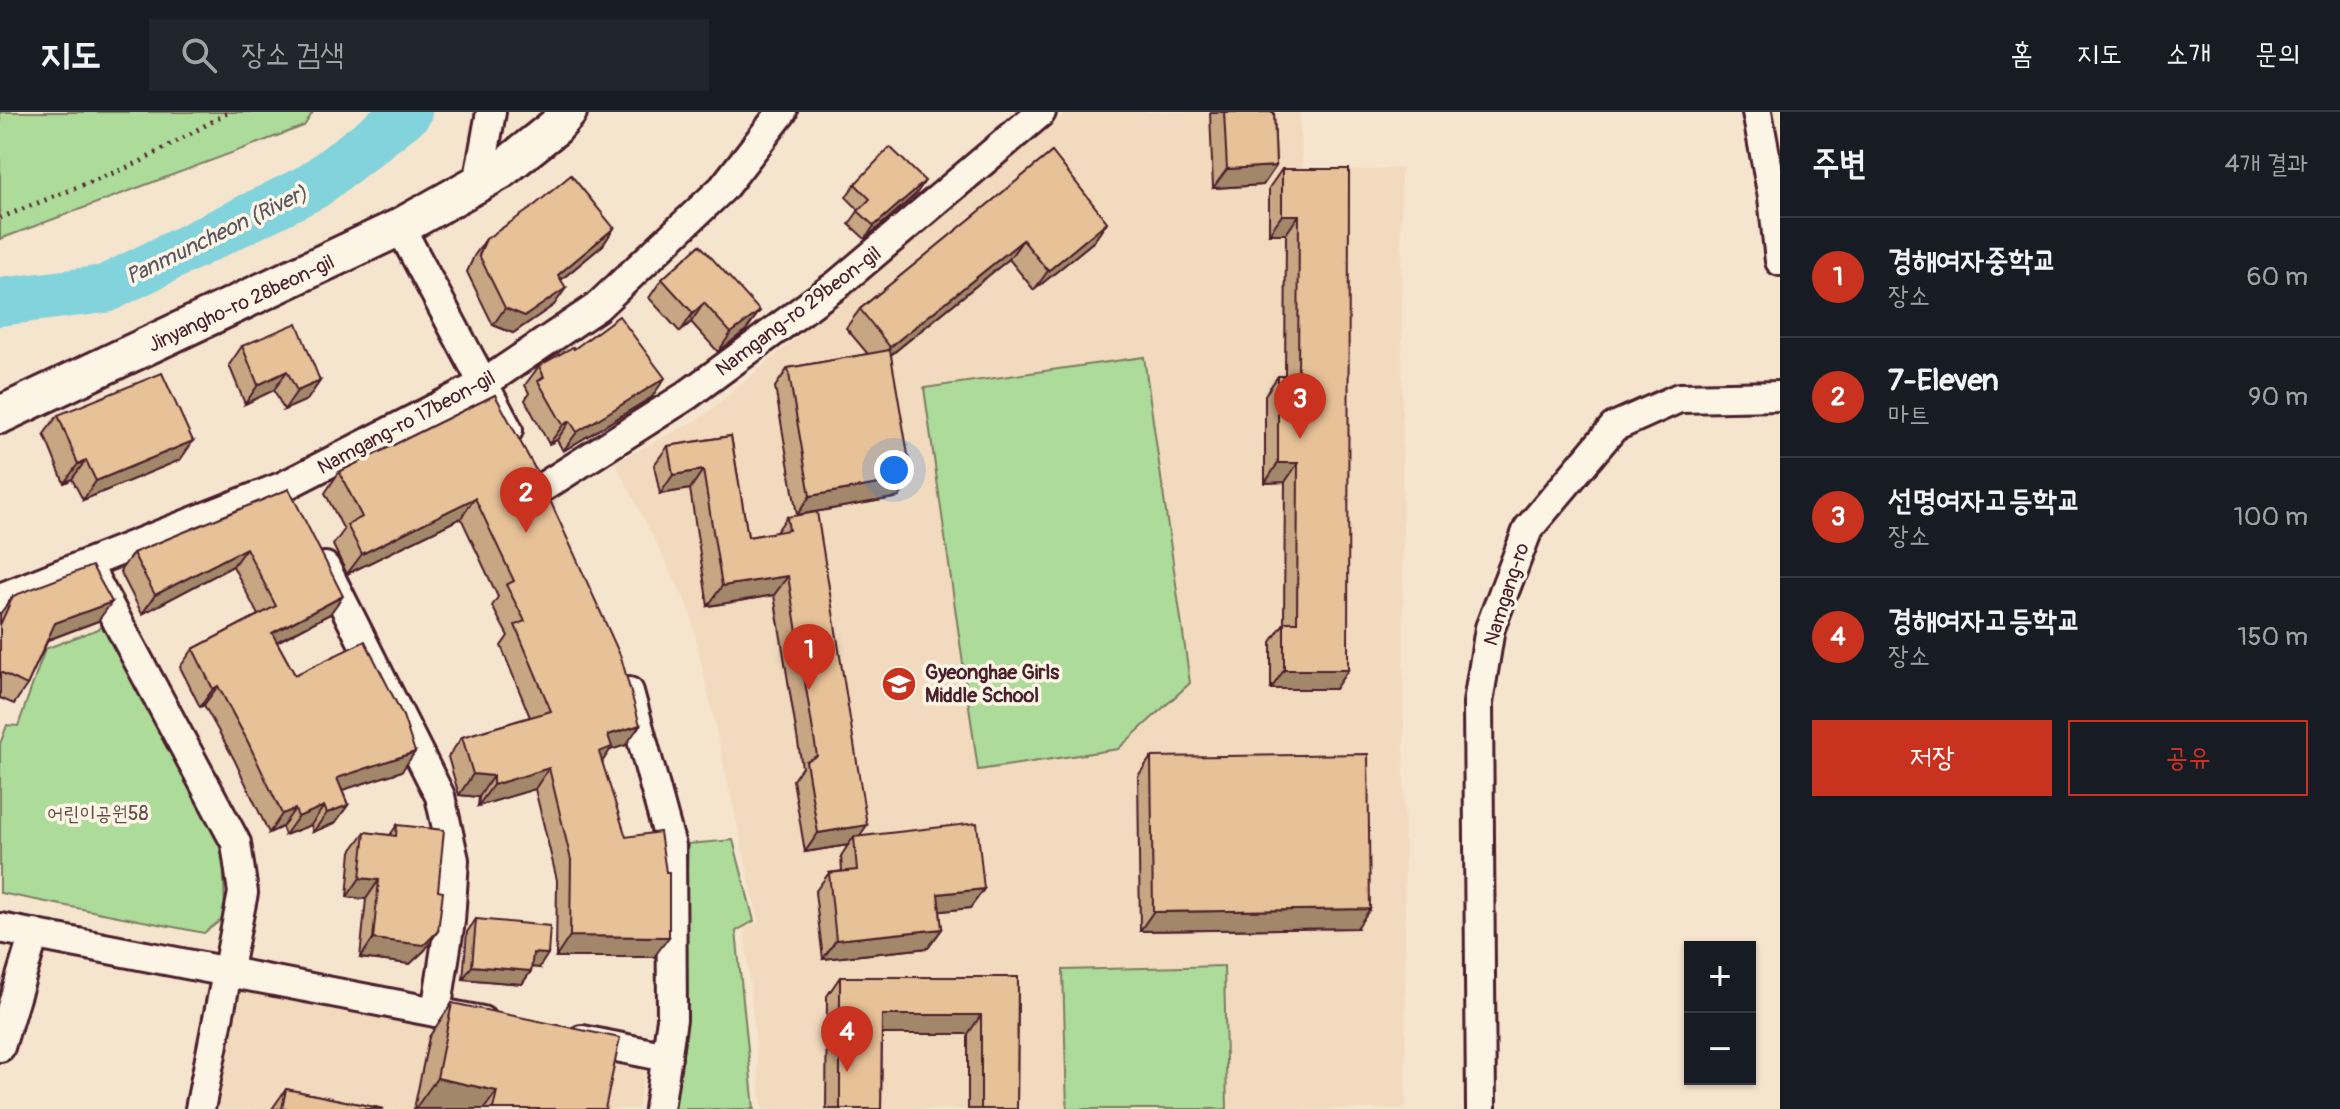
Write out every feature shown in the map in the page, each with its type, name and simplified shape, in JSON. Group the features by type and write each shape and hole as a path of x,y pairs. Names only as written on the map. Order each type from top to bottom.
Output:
{"street":[{"path":"478,184 491,112"},
{"name":"Jinyangho-ro 28beon-gil","path":"0,415 400,227 500,171 555,127 568,112"},
{"name":"Namgang-ro 17beon-gil","path":"0,598 284,486 483,384 597,307 723,188 782,112"},
{"name":"Namgang-ro 29beon-gil","path":"540,489 686,396 838,284 1041,112"},
{"path":"1757,112 1773,197 1780,261"},
{"path":"400,227 553,517"},
{"name":"Namgang-ro","path":"1481,1109 1478,703 1490,628 1528,529 1614,427 1679,398 1780,396"},
{"path":"284,486 298,514"},
{"path":"312,542 440,796 454,860 450,921 436,1012"},
{"path":"87,564 236,843 243,893 200,1109"},
{"path":"623,672 671,846 672,1019 659,1109"},
{"path":"0,928 513,1027"},
{"path":"0,1047 34,934"},
{"path":"559,1036 667,1057"}],"path":[{"path":"0,218 138,163 229,112"}],"shaded area":[{"path":"1067,112 1299,112 1303,172 1401,168 1406,1109 762,1109 744,927 759,923 689,608 615,462 701,418"},
{"path":"234,982 646,1061 638,1109 213,1109"}],"green space":[{"path":"0,112 313,112 304,126 0,239"},
{"path":"1144,357 1190,683 1118,749 978,770 924,388"},
{"name":"어린이공원58","path":"111,624 223,843 225,917 204,933 0,893 0,744 7,725 18,726 45,649"},
{"path":"733,840 754,921 736,931 754,1109 672,1109 680,1058 688,844"},
{"path":"1224,966 1227,1109 1067,1109 1063,970"}],"building":[{"path":"1224,112 1274,112 1276,166 1227,169"},
{"path":"890,147 925,181 874,226 858,211 870,199 855,184"},
{"path":"1052,152 1107,222 1048,271 1023,240 890,347 860,309"},
{"path":"1282,169 1349,169 1348,670 1284,670 1284,622 1297,622 1298,463 1278,463 1278,376 1298,376 1299,215 1282,215"},
{"path":"571,175 614,228 558,275 566,288 525,316 505,308 479,255 486,239 530,209"},
{"path":"700,245 760,311 731,333 704,303 693,313 662,279"},
{"path":"619,316 665,378 577,432 570,421 563,425 538,381 544,377 539,366 574,349"},
{"path":"297,323 320,381 297,391 287,371 258,385 242,346"},
{"path":"890,350 912,478 810,496 788,368"},
{"path":"162,373 193,441 96,481 86,460 78,464 58,415"},
{"path":"495,395 539,476 621,657 640,725 608,735 612,747 599,752 626,837 660,832 666,872 669,872 669,937 570,936 571,860 549,768 493,785 493,776 473,774 462,737 551,711 515,625 525,621 506,585 514,581 475,498 362,554 347,525 362,517 339,472"},
{"path":"731,436 748,537 789,530 787,517 817,512 867,825 818,833 806,761 817,756 788,576 722,586 703,470 673,475 668,446"},
{"path":"289,489 343,596 272,633 295,675 365,641 403,716 415,752 337,778 348,805 327,813 324,806 298,817 295,809 282,814 218,686 213,689 193,649 276,606 246,548 155,595 133,553"},
{"path":"92,566 112,602 55,623 27,685 0,672 0,625 13,596"},
{"path":"1368,754 1370,909 1153,912 1151,757"},
{"path":"977,823 984,889 938,894 942,929 836,940 829,873 857,870 854,837"},
{"path":"397,825 444,830 438,891 443,892 438,931 424,945 373,939 379,880 360,878 365,832 396,836"},
{"path":"476,919 550,926 548,954 533,953 531,971 472,966"},
{"path":"840,977 1018,977 1017,1109 981,1109 981,1015 882,1015 881,1109 840,1109"},
{"path":"452,1003 620,1038 605,1109 493,1109 497,1091 437,1078"},
{"path":"286,1089 384,1109 282,1109"}],"waterway":[{"name":"Panmuncheon (River)","path":"0,302 105,289 313,186 408,112"}],"place":[{"name":"선명여자고등학교","path":"1300,439"},
{"name":"7-Eleven","path":"526,533"},
{"name":"Gyeonghae Girls Middle School","path":"899,684"},
{"name":"경해여자중학교","path":"809,690"},
{"name":"경해여자고등학교","path":"847,1072"}]}
